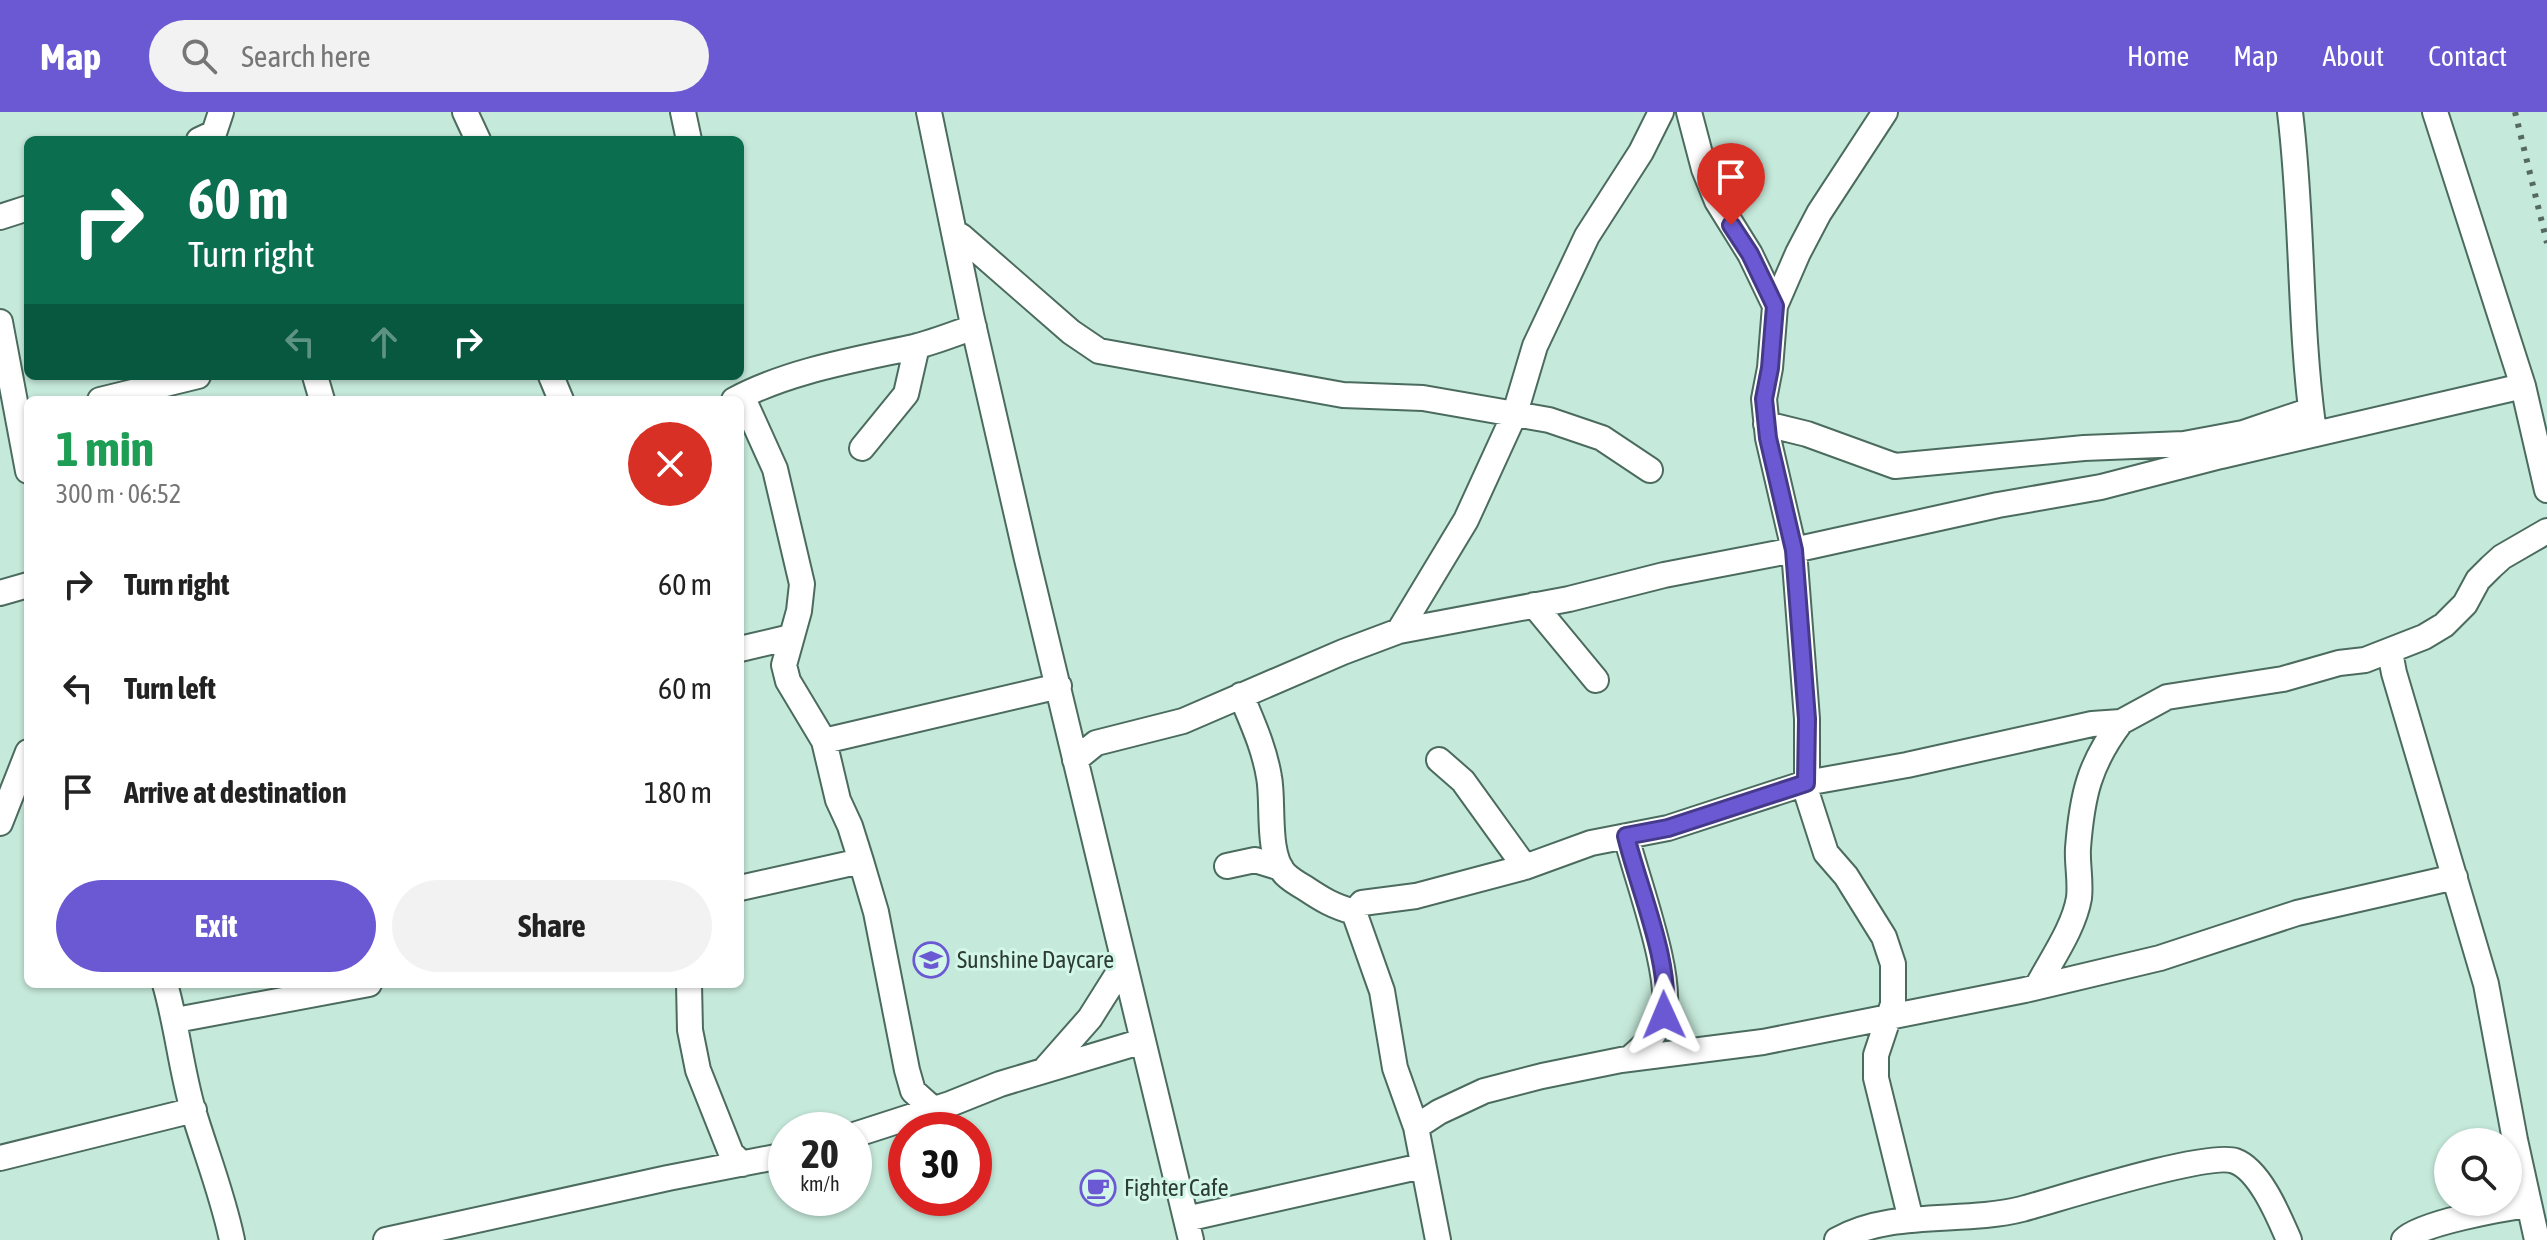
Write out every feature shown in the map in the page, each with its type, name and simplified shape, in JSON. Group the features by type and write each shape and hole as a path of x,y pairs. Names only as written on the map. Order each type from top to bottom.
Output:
{"street":[{"path":"208,136 214,133 221,112"},
{"path":"465,112 476,136"},
{"path":"929,112 974,327 1189,1230 1422,1166"},
{"path":"1399,631 1466,520 1515,413 1535,346 1587,236 1641,152 1661,112"},
{"path":"1689,112 1704,169 1717,201 1750,254 1775,306"},
{"path":"1885,112 1819,213 1775,306 1764,399 1766,424 1794,550 1807,719 1807,794 1826,853 1846,876 1884,937 1893,964 1894,987 1889,1018 1876,1055 1876,1078 1911,1220"},
{"path":"2290,112 2297,171 2313,422"},
{"path":"2435,112 2523,386 2547,490"},
{"path":"686,113 689,136"},
{"path":"0,217 24,209"},
{"path":"961,236 1071,332 1099,351 1343,395 1423,398 1549,420 1602,438 1650,470"},
{"path":"0,322 23,418"},
{"path":"741,396 760,385 917,346 974,327"},
{"path":"862,448 906,394 917,346"},
{"path":"116,396 182,380"},
{"path":"1766,424 1807,434 1895,466 2084,448 2184,444 2523,386"},
{"path":"744,410 775,469 802,584 799,611 784,665 788,681 824,741 838,800 850,826 876,912 913,1091 933,1109"},
{"path":"1075,760 1096,743 1166,726 1399,631 1597,593 1664,575 1794,550 1942,516 2101,487 2313,422"},
{"path":"2037,987 2072,919 2079,898 2078,850 2088,779 2101,748 2121,722 2167,697 2283,679 2390,652 2424,637 2444,625 2465,604 2478,580 2502,557 2547,531"},
{"path":"0,593 24,586"},
{"path":"1534,605 1596,680"},
{"path":"744,648 791,637"},
{"path":"2390,652 2486,984 2537,1240"},
{"path":"824,741 1059,686"},
{"path":"1241,695 1265,758 1272,797 1274,841 1281,868 1328,905 1354,912"},
{"path":"1354,912 1362,903 1416,896 1525,867 1591,843 1668,828 1806,783 1907,765 2092,724 2121,722"},
{"path":"1439,760 1453,770 1472,792 1525,867"},
{"path":"0,823 24,762"},
{"path":"1626,836 1654,933 1666,1000 1657,1030 1629,1059"},
{"path":"1227,866 1255,860 1281,868"},
{"path":"744,887 861,861"},
{"path":"1416,1127 1439,1112 1484,1091 1542,1076 1629,1059 1763,1042 2037,987 2160,958 2297,913 2455,877"},
{"path":"1354,912 1382,991 1395,1068 1416,1127 1438,1240"},
{"path":"1046,1068 1090,1018 1124,964"},
{"path":"166,988 176,1020 194,1110 205,1139 232,1240"},
{"path":"176,1020 348,988"},
{"path":"689,988 690,1030 698,1070 731,1153 742,1164"},
{"path":"872,1129 1046,1068 1143,1041"},
{"path":"0,1158 194,1110"},
{"path":"386,1240 768,1159"},
{"path":"1837,1240 1849,1233 1879,1225 2019,1209 2166,1170 2225,1159 2239,1162 2251,1174 2269,1197 2289,1240"},
{"path":"2404,1240 2408,1235 2443,1224 2499,1209 2529,1205"}],"railway":[{"path":"2515,112 2547,243"}],"place":[{"name":"Sunshine Daycare","path":"931,960"},
{"name":"Fighter Cafe","path":"1098,1188"}],"route":[{"path":"1664,1015 1664,981 1654,933 1626,836 1668,828 1806,783 1807,719 1794,550 1768,438 1764,399 1775,306 1750,254 1731,225"}]}
